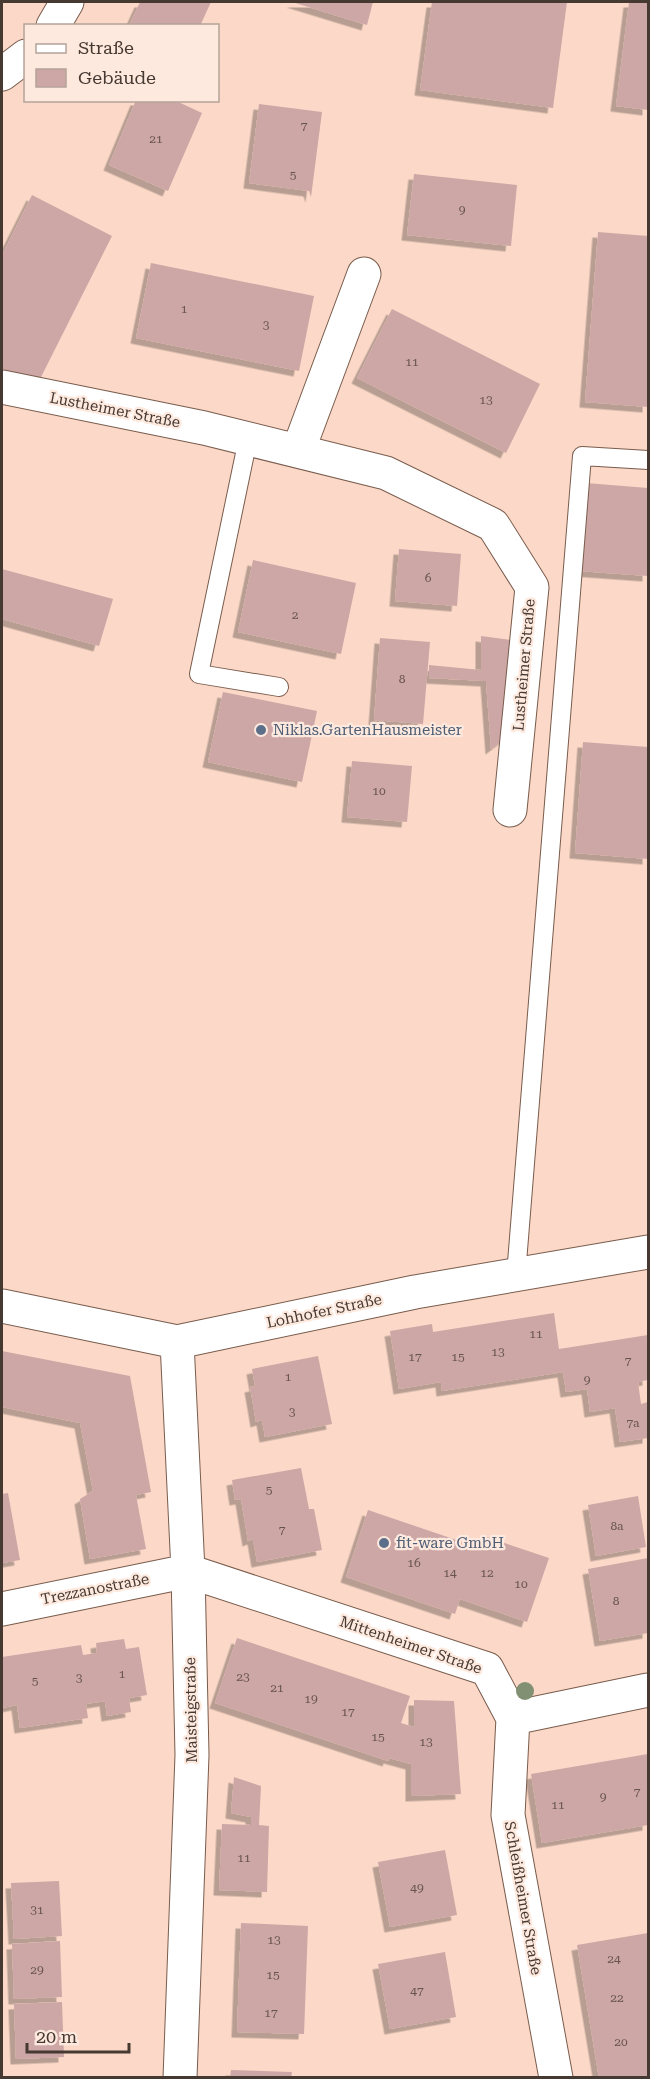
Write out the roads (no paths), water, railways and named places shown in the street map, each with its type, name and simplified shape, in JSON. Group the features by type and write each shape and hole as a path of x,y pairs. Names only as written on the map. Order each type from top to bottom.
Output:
{"street":[{"path":"54,24 67,2"},
{"path":"2,74 24,58"},
{"path":"298,451 364,274"},
{"name":"Lustheimer Straße","path":"2,387 248,439 386,473 493,525 532,587 510,810"},
{"name":"Lohhofer Straße","path":"2,1305 177,1342 415,1292 648,1252"},
{"name":"Maisteigstraße","path":"177,1342 188,1571 192,1755 180,2078"},
{"name":"Trezzanostraße","path":"2,1609 188,1571"},
{"name":"Mittenheimer Straße","path":"188,1571 488,1669 513,1718"},
{"path":"513,1718 648,1690"},
{"name":"Schleißheimer Straße","path":"513,1718 508,1815 556,2078"}],"lane":[{"path":"248,439 199,674 279,687"},
{"path":"516,1275 582,456 648,459"}],"place":[{"name":"Niklas.GartenHausmeister","path":"261,730"},
{"name":"fit-ware GmbH","path":"384,1543"}]}
